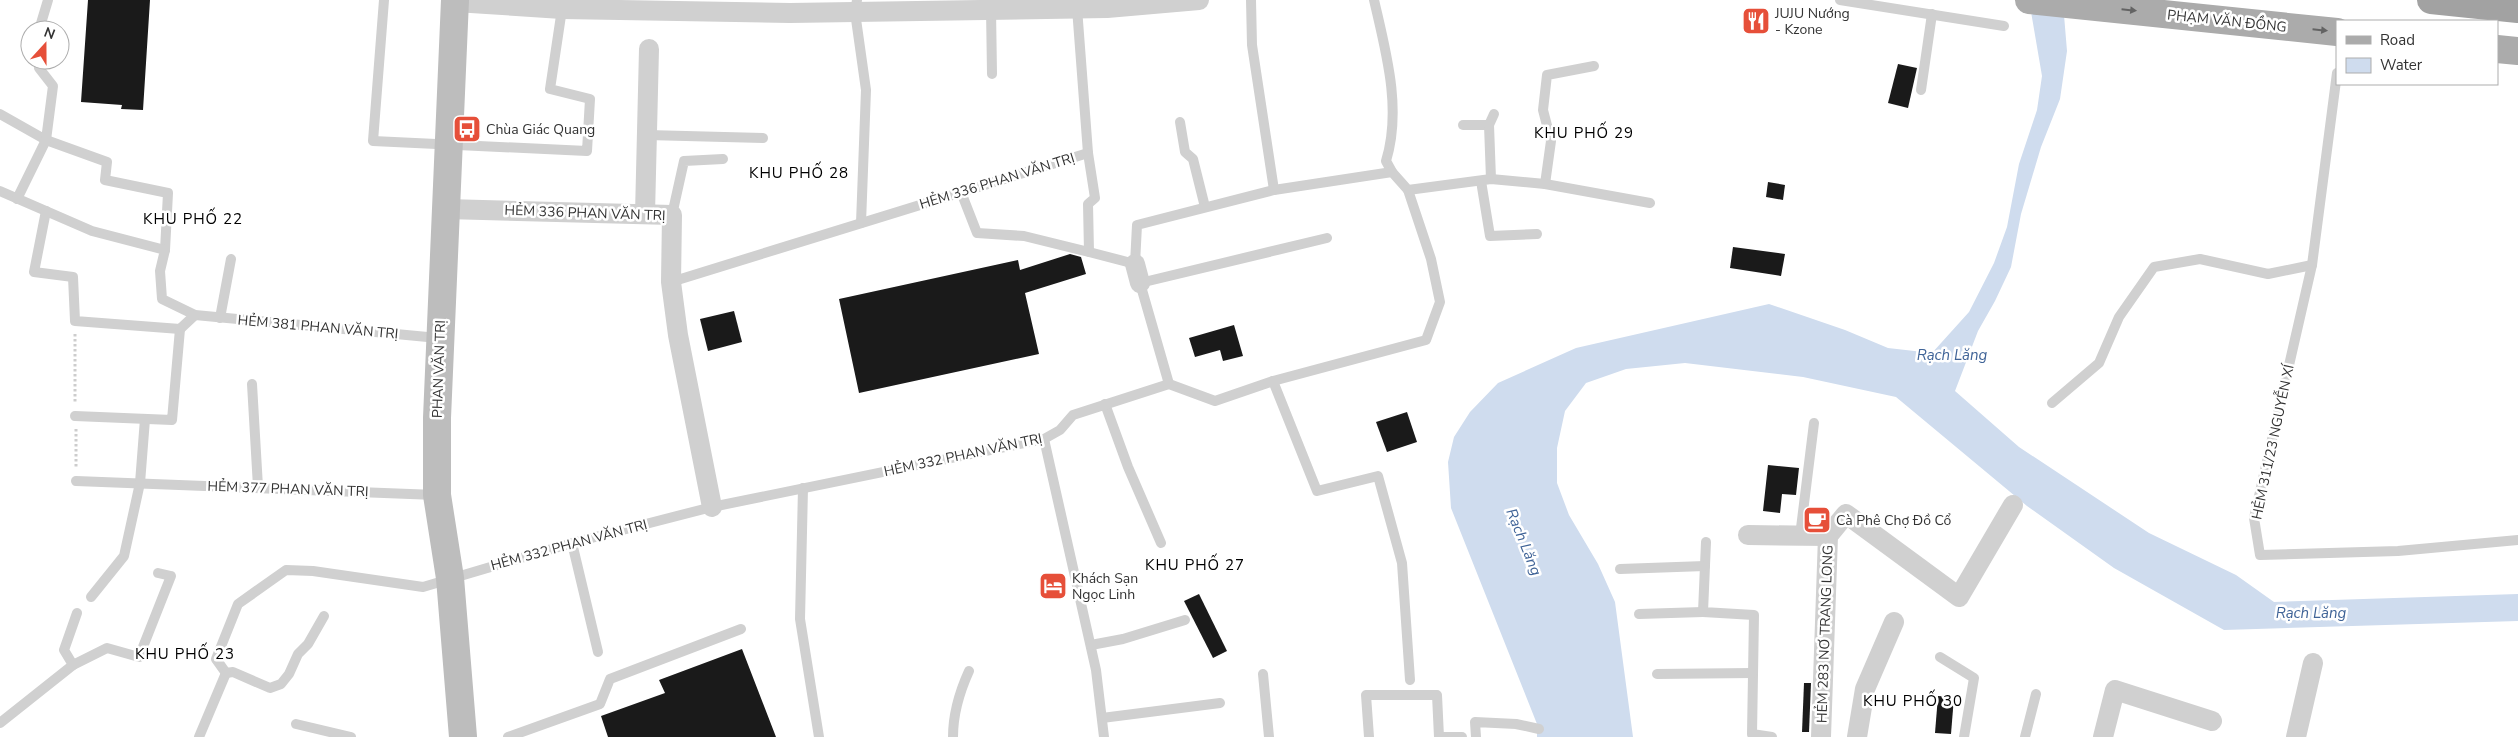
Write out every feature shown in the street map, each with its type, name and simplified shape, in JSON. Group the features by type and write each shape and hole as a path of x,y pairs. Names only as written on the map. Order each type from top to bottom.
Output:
{"highway":[{"path":"2431,0 2518,9"}],"main road":[{"name":"PHẠM VĂN ĐỒNG","path":"2029,0 2336,32"},
{"name":"PHAN VĂN TRỊ","path":"455,1 440,338 437,495 450,578 463,737"},
{"path":"2498,49 2518,51"}],"street":[{"path":"455,1 562,9 586,5 961,5 991,9 1199,0"},
{"path":"645,214 649,49"},
{"name":"HẺM 336 PHAN VĂN TRỊ","path":"446,209 672,215 671,282"},
{"path":"1135,264 1140,283"},
{"path":"671,282 678,335 712,507"},
{"name":"HẺM 283 NƠ TRANG LONG","path":"1821,737 1828,536 1846,514 1960,597 2013,505"},
{"path":"1748,535 1828,536"},
{"path":"1857,737 1865,689 1894,622"},
{"path":"2296,737 2313,663"},
{"path":"2103,737 2115,690 2212,721"}],"lane":[{"path":"41,20 48,0"},
{"path":"384,0 373,141 587,151 590,99 550,89 562,9"},
{"path":"1251,0 1252,45 1274,190"},
{"path":"1327,238 1140,283 1169,384 1215,400 1426,340 1440,302 1431,259 1408,190 1392,172 1386,161 1392,141 1390,69 1374,0"},
{"path":"1840,0 2004,26"},
{"path":"856,6 866,90 861,223"},
{"path":"1065,6 1088,153"},
{"path":"991,9 992,74"},
{"path":"1921,90 1932,14"},
{"path":"1545,184 1551,141 1543,110 1547,74 1594,66"},
{"path":"17,198 46,140 53,86 40,70"},
{"name":"HẺM 311/23 NGUYỄN XÍ","path":"2336,81 2312,265 2254,518 2260,555 2398,551 2518,540"},
{"path":"0,114 46,140 107,162 105,180 168,193 165,250 92,231 0,191"},
{"path":"1494,114 1489,125 1486,180 1490,236 1537,234"},
{"path":"1180,122 1186,152 1193,159 1205,208"},
{"path":"1463,125 1489,125"},
{"path":"647,135 763,138"},
{"name":"HẺM 336 PHAN VĂN TRỊ","path":"671,282 1088,153 1095,198 1088,204 1089,252"},
{"path":"672,215 684,162 723,159"},
{"path":"962,192 977,234 1024,236 1135,264 1136,225 1274,190 1392,172"},
{"path":"1408,190 1486,180 1545,184 1650,203"},
{"path":"46,211 34,272 73,277 75,321 180,329"},
{"name":"HẺM 381 PHAN VĂN TRỊ","path":"165,250 160,271 162,299 195,316 440,338"},
{"path":"220,318 231,259"},
{"path":"2052,404 2099,363 2120,316 2154,267 2200,259 2268,274 2312,265"},
{"path":"76,416 172,420 180,329 195,316"},
{"path":"1274,382 1317,491 1378,476 1402,563 1410,680"},
{"path":"252,384 258,488"},
{"name":"HẺM 332 PHAN VĂN TRỊ","path":"226,672 216,659 238,604 286,570 313,571 423,587 572,543 712,507 1044,439 1060,430 1073,415 1169,384"},
{"path":"1105,404 1128,467 1161,543"},
{"path":"91,597 124,556 140,483 145,419"},
{"path":"1800,536 1814,423"},
{"path":"1044,439 1091,645 1104,737"},
{"name":"HẺM 377 PHAN VĂN TRỊ","path":"76,481 437,495"},
{"path":"803,488 800,619 819,737"},
{"path":"1703,612 1706,542"},
{"path":"572,543 598,652"},
{"path":"1620,569 1705,566"},
{"path":"0,723 73,665 107,648 139,657 172,576 158,573"},
{"path":"1639,614 1703,612 1754,615 1752,734 1772,737"},
{"path":"73,665 64,650 77,614"},
{"path":"199,737 226,672 233,672 270,688 281,684 289,674 298,654 308,644 324,616"},
{"path":"1091,645 1123,639 1185,620"},
{"path":"508,737 600,704 610,679 741,629"},
{"path":"1940,656 1974,678 1964,737"},
{"path":"953,737 953,717 969,671"},
{"path":"1657,674 1752,673"},
{"path":"1264,674 1270,737"},
{"path":"1369,737 1366,695 1412,694 1437,695 1439,737 1462,737"},
{"path":"2026,737 2036,694"},
{"path":"1102,718 1220,704"},
{"path":"1476,737 1475,722 1516,724 1539,729"},
{"path":"296,724 351,737"}],"water":[{"name":"Rạch Lăng","path":"2029,0 2064,15 2067,51 2060,99 2041,147 2021,214 2011,267 1978,331 1955,391 2019,447 2149,533 2236,575 2274,602 2518,594 2518,621 2224,630 2114,568 2027,506 1896,397 1803,377 1685,363 1626,369 1586,383 1565,411 1557,448 1557,483 1569,515 1598,564 1615,602 1633,737 1537,737 1537,724 1451,508 1448,462 1454,437 1470,412 1498,383 1576,348 1769,304 1845,330 1888,348 1932,353 1969,312 1994,263 2007,227 2019,164 2037,110 2042,76"}],"building":[{"path":"88,0 150,0 143,110 121,109 122,105 81,102"},
{"path":"1898,64 1917,68 1908,108 1888,103"},
{"path":"1768,182 1785,185 1783,200 1766,197"},
{"path":"1733,247 1785,254 1781,276 1730,268"},
{"path":"1070,254 1081,257 1086,274 1025,293 1039,354 859,393 839,299 1018,260 1020,270"},
{"path":"734,311 742,342 708,351 700,319"},
{"path":"1234,325 1243,356 1223,361 1220,350 1195,357 1189,338"},
{"path":"1407,412 1417,442 1387,452 1376,422"},
{"path":"1768,465 1799,468 1796,495 1782,494 1780,513 1763,511"},
{"path":"1199,594 1227,651 1213,658 1184,601"},
{"path":"742,649 776,737 608,737 601,716 665,693 659,680"},
{"path":"1804,683 1811,683 1809,732 1802,732"},
{"path":"1938,696 1954,697 1951,734 1935,733"}],"place":[{"name":"JUJU Nướng - Kzone","path":"1756,21"},
{"name":"Chùa Giác Quang","path":"467,129"},
{"name":"Cà Phê Chợ Đồ Cổ","path":"1817,520"},
{"name":"Khách Sạn Ngọc Linh","path":"1053,586"}],"district":[{"name":"KHU PHỐ 29","path":"1584,133"},
{"name":"KHU PHỐ 28","path":"799,173"},
{"name":"KHU PHỐ 22","path":"193,219"},
{"name":"KHU PHỐ 27","path":"1195,565"},
{"name":"KHU PHỐ 23","path":"185,654"},
{"name":"KHU PHỐ 30","path":"1913,701"}]}
